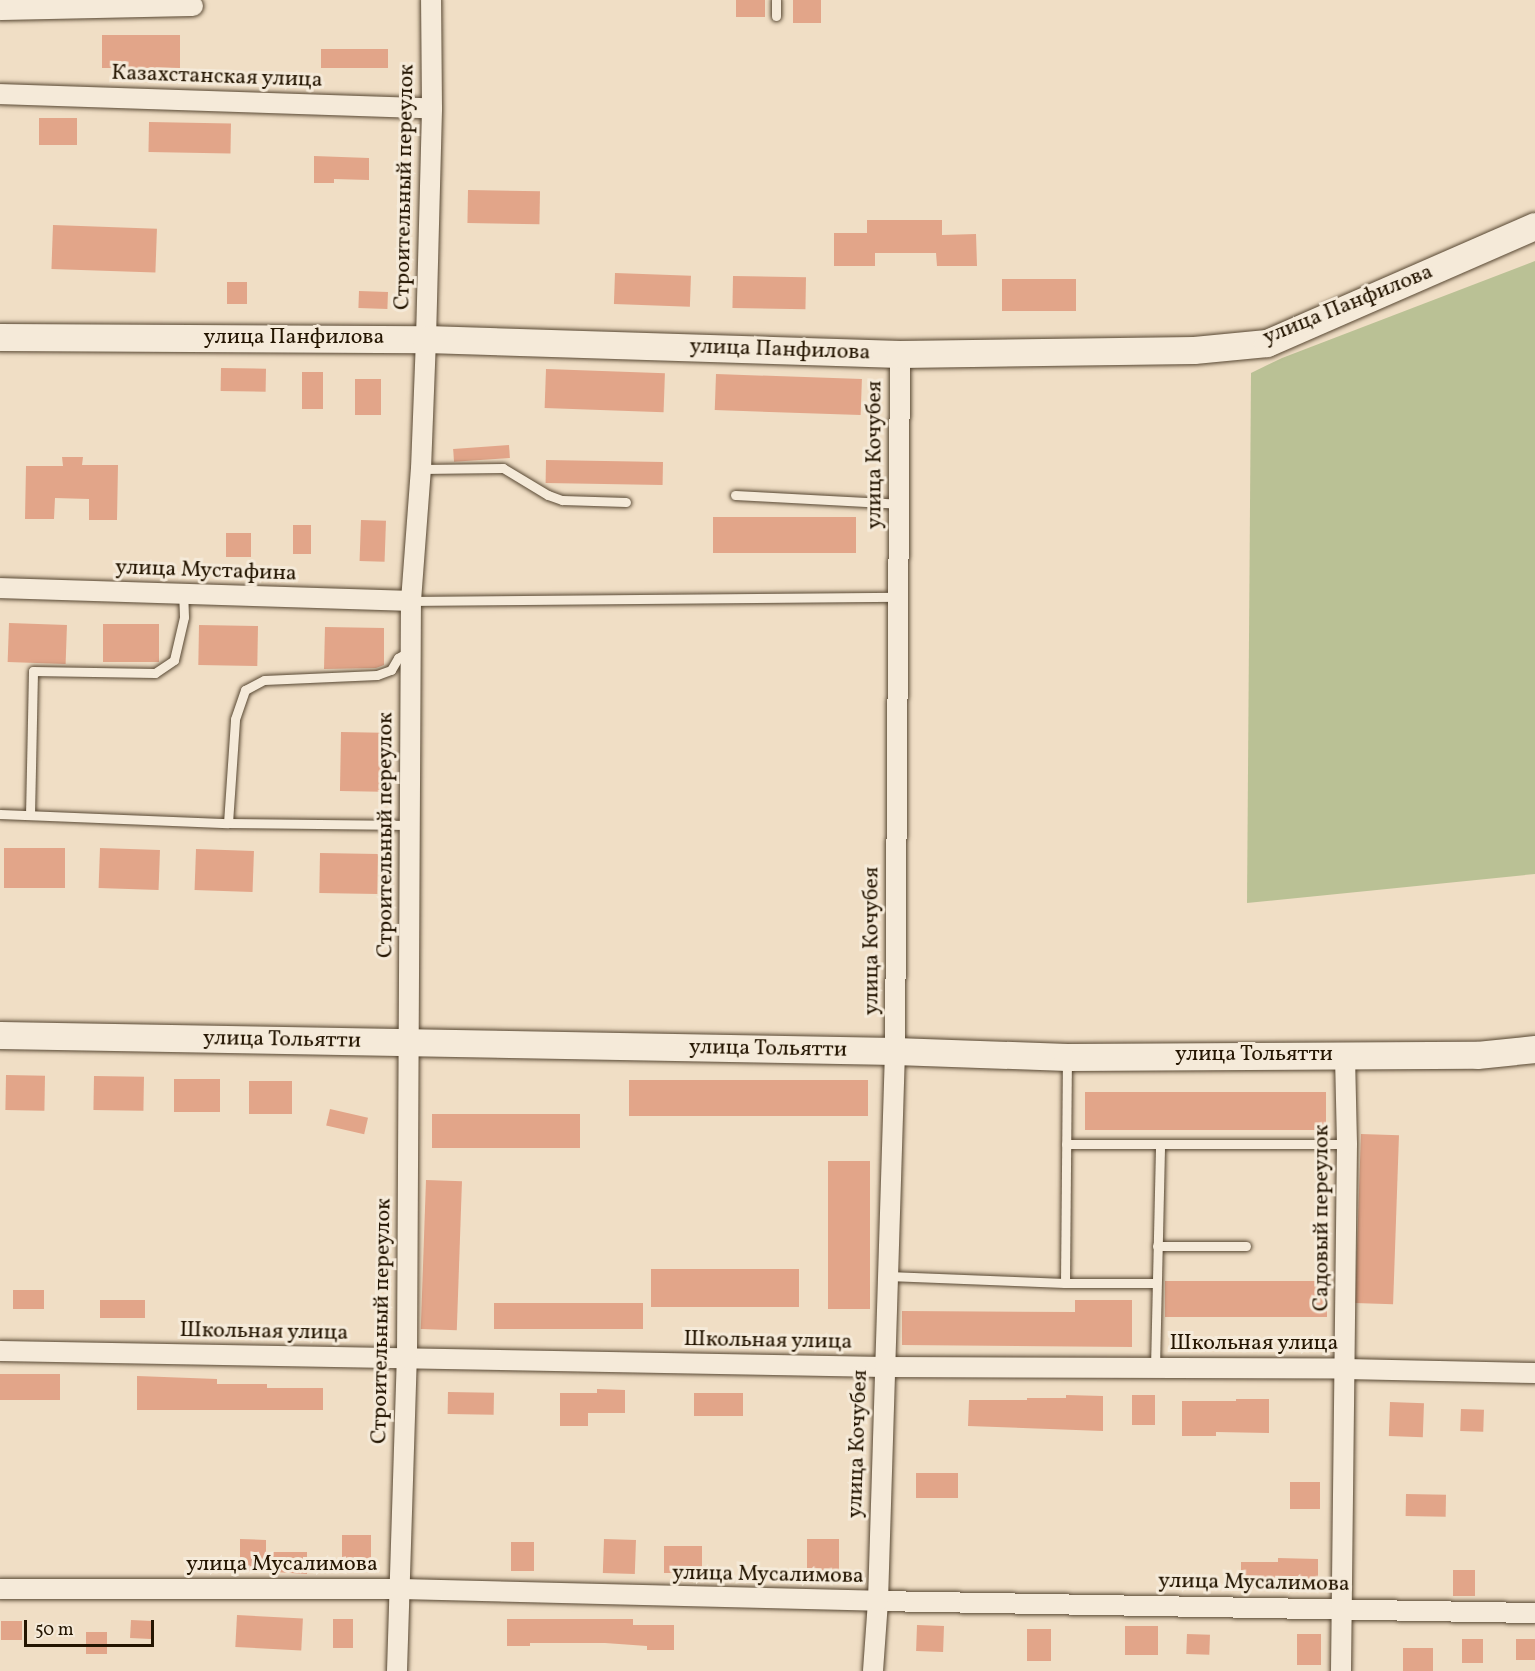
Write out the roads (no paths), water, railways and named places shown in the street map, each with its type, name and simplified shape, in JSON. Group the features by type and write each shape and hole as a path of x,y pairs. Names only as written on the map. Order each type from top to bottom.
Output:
{"street":[{"name":"Строительный переулок","path":"397,1671 406,1358 411,601 421,469 426,339 432,108 431,0"},
{"path":"0,10 193,6"},
{"name":"Казахстанская улица","path":"0,94 432,108"},
{"name":"улица Панфилова","path":"0,337 426,339 900,354 1194,350 1267,343 1535,225"},
{"name":"улица Кочубея","path":"873,1671 878,1601 895,1050 900,354"},
{"name":"улица Мустафина","path":"0,588 411,601"},
{"name":"улица Тольятти","path":"0,1035 895,1050 1067,1057 1477,1055 1535,1049"},
{"name":"Садовый переулок","path":"1341,1671 1347,1144 1345,1054"},
{"name":"Школьная улица","path":"0,1352 884,1367 1345,1369 1535,1373"},
{"name":"улица Мусалимова","path":"0,1589 401,1589 878,1601 1535,1613"}],"lane":[{"path":"776,0 776,16"},
{"path":"421,469 503,468 548,495 562,500 626,502"},
{"path":"735,495 899,504"},
{"path":"30,815 33,671 155,673 174,660 184,617 183,594"},
{"path":"411,601 898,597"},
{"path":"228,823 235,719 245,690 264,680 377,675 390,670 398,658 411,650"},
{"path":"0,814 228,823 410,825"},
{"path":"1065,1283 1067,1057"},
{"path":"1066,1144 1160,1146 1347,1144"},
{"path":"1155,1368 1155,1283 1160,1146"},
{"path":"1157,1246 1246,1246"},
{"path":"887,1276 1065,1283 1155,1283"}]}
